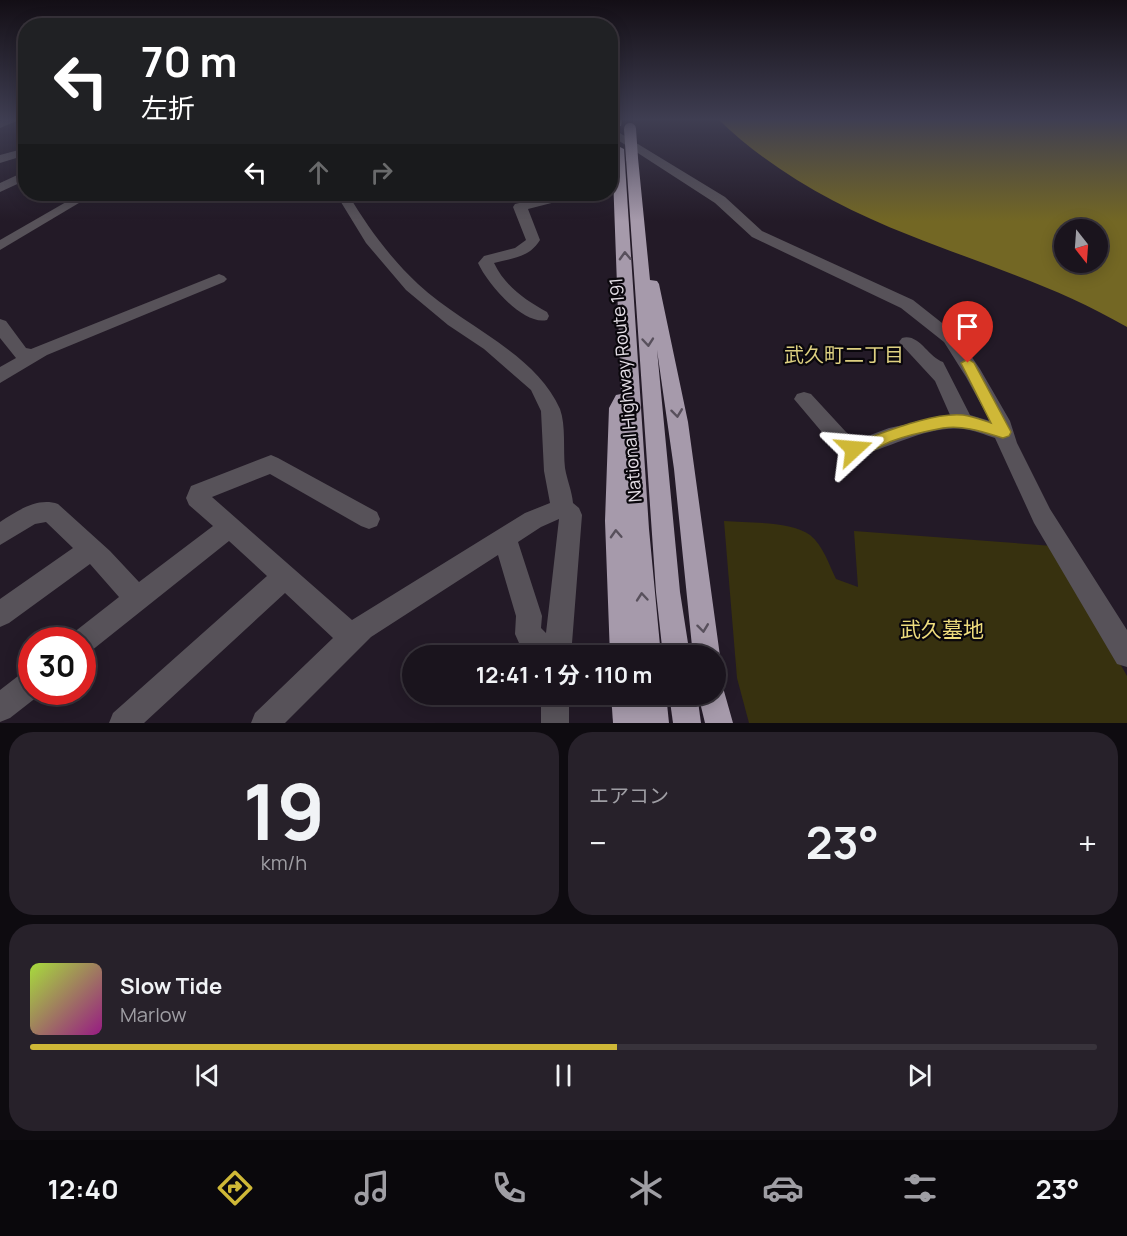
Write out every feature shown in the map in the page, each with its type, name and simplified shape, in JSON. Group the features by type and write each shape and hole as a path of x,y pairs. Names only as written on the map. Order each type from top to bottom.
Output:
{"highway":[{"name":"National Highway Route 191","path":"625,154 638,233 668,592 675,645"},
{"name":"National Highway Route 191","path":"625,154 630,386 636,519 647,645"},
{"path":"638,233 664,333 674,392 706,645"},
{"path":"622,645 616,521 619,408 630,386"},
{"path":"626,705 627,723"},
{"path":"653,705 655,723"},
{"path":"685,705 687,723"},
{"path":"715,705 719,723"}],"street":[{"path":"0,159 17,154"},
{"path":"645,154 720,200 758,234 894,297 950,338 975,374 1042,516 1127,654"},
{"path":"0,178 18,175"},
{"path":"0,191 18,184"},
{"path":"0,246 76,201"},
{"path":"346,201 371,240 412,287 454,321 490,345 538,386 548,403 553,421 555,471 562,508 571,515 558,645"},
{"path":"541,316 516,301 489,270 486,263 489,259 523,250 532,244 533,240 520,207 543,201"},
{"path":"0,376 10,372 32,355 145,307 219,279"},
{"path":"0,325 20,353 32,355"},
{"path":"908,342 940,372 963,421"},
{"path":"804,399 839,438 854,449 905,431 942,423 963,421 1003,432"},
{"path":"352,637 197,498 199,493 271,464 369,519"},
{"path":"265,723 352,637 533,520 562,508"},
{"path":"0,535 30,515 50,511 91,549 137,599"},
{"path":"96,631 228,528"},
{"path":"505,539 529,616 528,634 538,645"},
{"path":"0,614 91,549"},
{"path":"123,723 285,577"},
{"path":"0,708 18,694"},
{"path":"555,705 555,723"}],"green space":[{"name":"武久墓地","path":"724,521 769,523 802,530 819,544 836,579 858,587 854,531 1053,546 1127,676 1127,723 749,723 737,678"}],"shaded area":[{"path":"759,154 1127,154 1127,327 1047,288 858,213 808,187"}],"district":[{"name":"武久町二丁目","path":"844,355"}],"route":[{"path":"854,449 905,431 942,423 963,421 982,424 1003,432 1000,421 968,363"}]}
